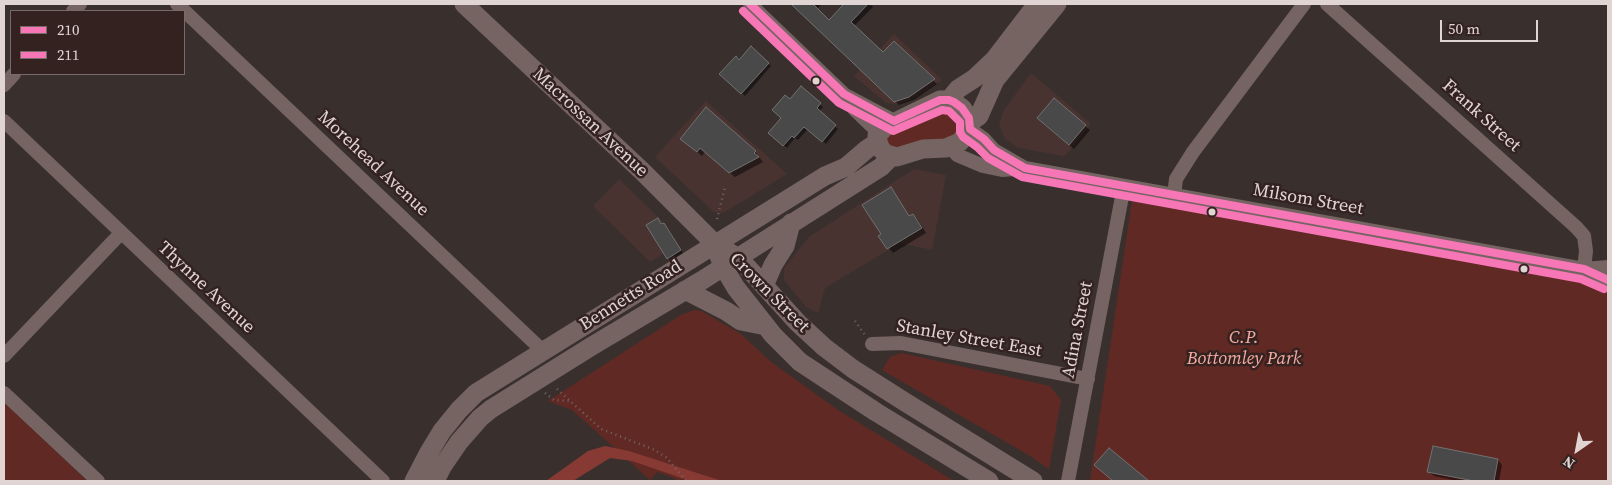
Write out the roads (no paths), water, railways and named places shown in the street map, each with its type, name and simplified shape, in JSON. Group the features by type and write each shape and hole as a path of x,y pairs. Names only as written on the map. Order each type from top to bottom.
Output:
{"main road":[{"name":"Macrossan Avenue","path":"464,4 643,172 715,244"},
{"path":"970,126 962,108 949,100 958,89 975,78 1051,4"},
{"path":"883,132 881,149 892,156 901,156 923,149 950,147 964,138 970,126 979,116 995,80 1051,4"},
{"name":"Bennetts Road","path":"414,481 442,431 468,401 494,381 825,176 846,167 883,132 940,100 949,100"},
{"name":"Bennetts Road","path":"436,481 442,467 459,442 480,418 491,409 881,167 892,156"},
{"path":"764,286 773,265 785,246 791,223"},
{"name":"Crown Street","path":"715,244 730,262 764,286 803,328 853,369 1033,481"},
{"name":"Crown Street","path":"730,262 731,281 766,326 791,354 811,370 876,412 990,481"},
{"path":"685,290 741,321 766,326"}],"street":[{"path":"750,4 844,94 856,110 883,132"},
{"path":"1174,195 1176,179 1193,152 1304,4"},
{"name":"Frank Street","path":"1327,4 1576,227 1584,236 1586,251 1584,269"},
{"name":"Morehead Avenue","path":"185,12 543,351"},
{"path":"4,85 13,75"},
{"name":"Thynne Avenue","path":"4,121 383,481"},
{"name":"Milsom Street","path":"970,126 994,150 1025,168"},
{"name":"Milsom Street","path":"950,147 957,155 983,166 1002,170 1025,168 1584,269 1608,280"},
{"name":"Adina Street","path":"1068,481 1124,186"},
{"path":"4,356 121,233"},
{"name":"Milsom Street","path":"1584,269 1608,267"},
{"name":"Stanley Street East","path":"872,344 901,343 1088,379"},
{"path":"4,393 98,481"}],"park label":[{"name":"C.P. Bottomley Park","path":"1244,348"}]}
